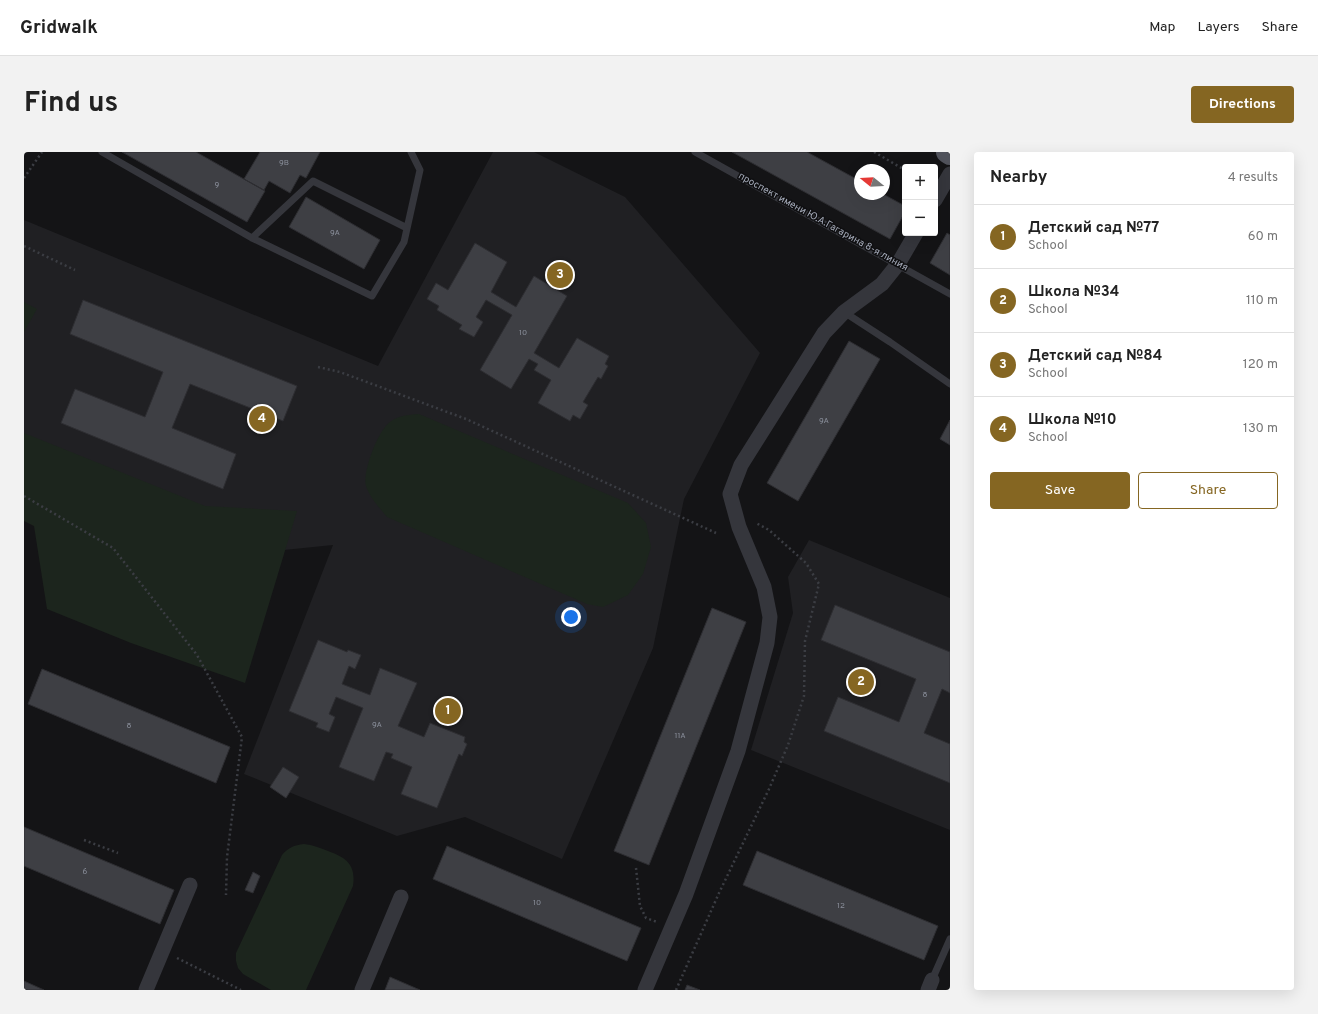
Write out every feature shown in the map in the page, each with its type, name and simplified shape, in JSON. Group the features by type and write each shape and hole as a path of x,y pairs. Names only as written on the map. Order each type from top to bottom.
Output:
{"street":[{"path":"938,195 950,174"},
{"path":"645,990 688,888 738,751 767,643 770,617 764,587 739,528 730,494 741,465 824,333 844,312 882,284 898,264 914,236"},
{"path":"146,990 190,885"},
{"path":"362,990 401,897"}],"lane":[{"path":"102,152 252,238 372,296 404,242 420,170 411,152"},
{"name":"проспект имени Ю.А.Гагарина 8-я линия","path":"695,152 950,294"},
{"path":"252,238 313,181 407,228"},
{"path":"844,312 950,384"},
{"path":"930,985 950,939"}],"path":[{"path":"24,178 42,152"},
{"path":"874,152 902,168"},
{"path":"24,246 75,270"},
{"path":"318,366 340,372 466,419 716,533"},
{"path":"24,496 113,548 196,655 242,737 228,857 226,895"},
{"path":"676,990 719,893 769,789 788,745 804,696 805,641 819,584 806,563 769,530 752,521"},
{"path":"84,840 118,853"},
{"path":"636,868 640,906 646,918 672,926"},
{"path":"163,950 241,990"}],"shaded area":[{"path":"493,152 534,152 625,197 760,353 684,499 653,648 562,859 465,817 397,836 244,774 333,545 213,557 24,472 24,220 378,366"},
{"path":"24,302 37,309 24,332"},
{"path":"419,414 628,503 646,523 651,547 643,574 628,595 603,607 587,604 387,517 372,498 366,486 366,472 372,452 385,427 390,422 407,415"},
{"path":"24,433 205,506 297,511 245,683 131,643 47,609 34,526 24,521"},
{"path":"809,540 950,598 950,830 751,750 793,613 788,577"},
{"path":"304,844 340,856 349,863 353,873 353,886 306,990 271,990 243,974 238,968 236,953 282,855 292,847"}],"building":[{"path":"122,152 196,152 265,191 247,222"},
{"path":"260,152 320,152 306,178 300,175 290,193 269,181 264,190 244,179"},
{"path":"732,152 807,152 854,178 854,200 890,200 890,198 902,204 902,217 890,239"},
{"path":"306,197 380,240 364,269 289,227"},
{"path":"947,233 950,235 950,275 930,263"},
{"path":"475,243 507,262 491,292 516,307 534,276 567,296 534,353 559,368 577,338 609,356 605,364 608,366 601,379 598,377 583,402 588,405 580,419 573,415 570,421 538,403 551,380 534,370 538,364 529,359 511,389 480,370 512,315 486,300 476,317 483,322 474,337 459,329 462,325 437,310 439,306 427,299 436,283 448,290"},
{"path":"83,300 297,386 283,421 190,384 172,428 236,454 223,489 61,423 75,389 145,417 163,372 70,334"},
{"path":"849,341 880,359 798,501 767,483"},
{"path":"950,420 950,445 940,439"},
{"path":"835,605 950,652 950,693 942,689 924,733 950,744 950,783 824,731 838,697 899,722 916,679 821,640"},
{"path":"712,608 746,622 649,865 614,851"},
{"path":"318,640 347,652 348,650 361,655 355,669 349,666 342,684 370,695 380,668 417,683 398,726 424,737 430,723 465,737 464,742 467,744 462,756 459,754 437,808 401,794 412,767 391,758 393,754 386,752 374,781 339,767 363,708 336,697 329,714 335,717 329,732 316,727 318,723 289,711"},
{"path":"42,669 230,747 216,783 28,704"},
{"path":"283,767 299,777 286,798 270,787"},
{"path":"24,827 174,890 160,924 24,866"},
{"path":"447,846 641,928 627,961 433,879"},
{"path":"757,851 938,926 924,960 743,885"},
{"path":"253,872 260,876 253,893 245,890"},
{"path":"390,977 420,990 385,990"},
{"path":"24,981 44,990 24,990"},
{"path":"687,985 700,990 685,990"}],"place":[{"name":"Детский сад №84","path":"560,275"},
{"name":"Школа №10","path":"262,419"},
{"name":"Школа №34","path":"861,682"},
{"name":"Детский сад №77","path":"448,711"}]}
